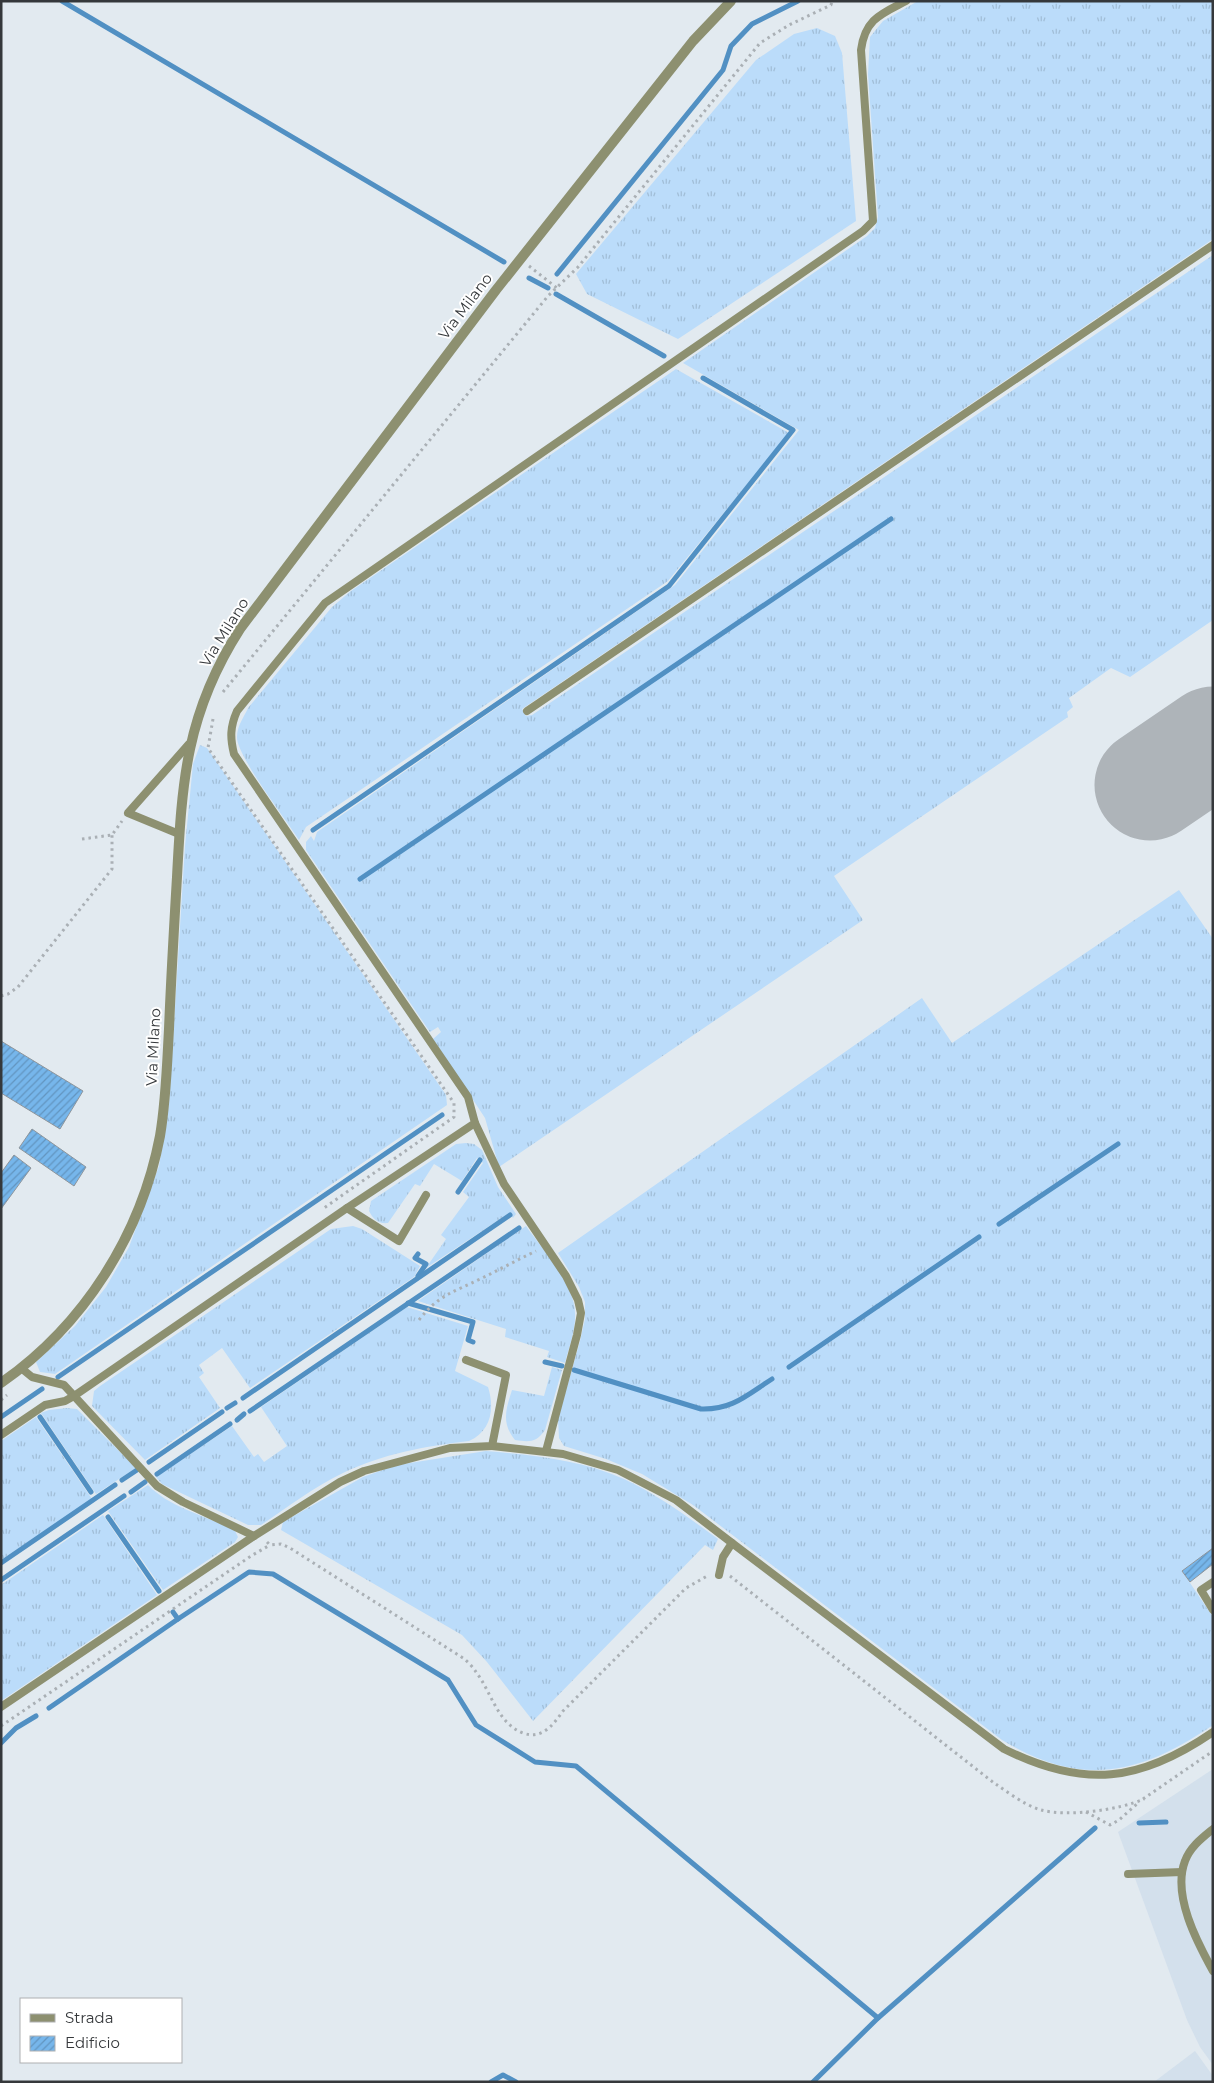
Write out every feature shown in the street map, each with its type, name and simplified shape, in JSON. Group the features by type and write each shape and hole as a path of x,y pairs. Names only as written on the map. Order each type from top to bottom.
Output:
{"street":[{"name":"Via Milano","path":"1,1383 21,1368 64,1329 102,1279 125,1239 149,1181 160,1135 165,1097 179,834 189,744 201,704 212,678 240,629 520,260 698,35 731,1"}],"lane":[{"path":"546,1451 577,1335 581,1313 578,1300 566,1276 504,1184 475,1123 468,1097 234,754 231,725 236,711 325,603 863,231 872,221 861,50 863,35 871,21 906,1"},
{"path":"526,711 1213,245"},
{"path":"179,834 128,813 189,744"},
{"path":"1,1435 45,1405 65,1401 74,1396 475,1123"},
{"path":"348,1208 399,1241 426,1195"},
{"path":"466,1360 506,1374 492,1446"},
{"path":"21,1368 32,1378 64,1385 157,1486 183,1502 254,1536"},
{"path":"1,1707 314,1496 364,1471 450,1448 492,1446 546,1451 592,1462 644,1483 676,1500 1004,1749 1034,1764 1076,1775 1122,1774 1178,1755 1213,1732"},
{"path":"719,1575 723,1557 732,1543"},
{"path":"1213,1582 1201,1590 1213,1610"},
{"path":"1213,1829 1195,1845 1185,1860 1182,1872 1184,1905 1200,1948 1213,1971"},
{"path":"1128,1874 1182,1872"}],"path":[{"path":"220,699 223,692 383,496 548,296 578,267 760,43 789,25 831,5 832,1"},
{"path":"520,260 557,288"},
{"path":"214,715 208,748 454,1103 454,1117 318,1212"},
{"path":"1,996 8,994 18,987 112,869 112,835 128,813"},
{"path":"82,839 112,835"},
{"path":"419,1320 434,1304 453,1290 478,1281 545,1246"},
{"path":"254,1536 264,1539 270,1545"},
{"path":"1,1726 251,1556 270,1545 281,1544 463,1658 477,1672 497,1710 511,1728 530,1736 551,1728 563,1711 686,1588 710,1574 731,1576 994,1783 1021,1800 1041,1810 1085,1812 1128,1806 1144,1799"},
{"path":"1085,1812 1110,1825 1120,1820 1144,1799 1213,1751"}],"shaded area":[{"path":"1213,1769 1213,2065 1200,2047 1187,2020 1118,1832"},
{"path":"1195,2051 1213,2076 1213,2082 1154,2082"}],"green space":[{"path":"918,1 1213,1 1213,239 522,709 526,716 532,715 1213,255 1213,620 1130,677 1111,668 1069,698 1073,707 1067,712 1068,717 834,876 863,920 499,1167 485,1118 433,1039 441,1032 438,1027 430,1032 306,850 306,842 311,836 314,841 317,832 675,585 799,430 683,363 867,236 875,228 878,217 868,74 870,37 883,21"},
{"path":"817,28 835,36 842,53 856,221 678,339 587,294 576,274 756,60 794,34"},
{"path":"676,369 789,433 668,581 306,827 299,840 263,788 239,746 238,729 248,708 332,607 351,591"},
{"path":"200,745 207,748 446,1095 447,1105 55,1374 40,1372 36,1362 75,1326 106,1287 129,1247 159,1166 169,1105 185,846 193,764"},
{"path":"1179,890 1213,939 1213,1548 1182,1571 1213,1617 1213,1725 1160,1755 1135,1764 1110,1769 1084,1770 1058,1765 1031,1755 1002,1740 693,1505 642,1474 606,1459 564,1446 559,1438 558,1419 580,1341 585,1319 585,1302 579,1287 558,1253 922,998 952,1043"},
{"path":"456,1144 474,1144 482,1150 498,1187 516,1214 513,1218 509,1213 426,1268 446,1239 441,1235 469,1197 463,1192 483,1163 477,1158 462,1181 434,1164 420,1186 415,1184 388,1223 379,1222 372,1216 369,1211 371,1201"},
{"path":"353,1226 362,1229 420,1266 414,1277 250,1388 222,1348 199,1365 204,1373 199,1377 220,1408 145,1460 92,1406 94,1391 100,1386 331,1229"},
{"path":"526,1226 564,1279 574,1302 574,1326 565,1363 547,1357 549,1351 505,1337 506,1329 418,1301"},
{"path":"407,1307 468,1326 455,1371 488,1387 491,1403 487,1425 476,1437 469,1441 404,1452 358,1466 322,1484 261,1525 248,1525 162,1484 156,1477 232,1426 254,1457 258,1454 264,1462 287,1446 261,1407"},
{"path":"552,1367 562,1370 545,1430 532,1441 515,1440 506,1422 512,1390 544,1396"},
{"path":"67,1408 77,1409 136,1468 96,1494 41,1413"},
{"path":"36,1417 92,1499 1,1560 1,1441"},
{"path":"486,1451 556,1459 591,1467 624,1479 661,1499 718,1539 713,1550 705,1545 533,1721 487,1662 462,1635 281,1530 283,1522 363,1477 397,1465"},
{"path":"148,1485 177,1505 234,1529 238,1537 235,1542 163,1590 108,1511"},
{"path":"103,1515 157,1595 1,1701 1,1585"}],"building":[{"path":"1,1041 83,1091 60,1129 1,1093"},
{"path":"32,1129 86,1167 74,1186 19,1148"},
{"path":"14,1155 31,1168 1,1209 1,1173"},
{"path":"1213,1548 1213,1564 1190,1582 1182,1571"}],"waterway":[{"path":"62,1 504,262"},
{"path":"557,274 723,70 731,46 752,24 798,1"},
{"path":"529,278 548,288"},
{"path":"556,294 664,356"},
{"path":"313,830 669,586 793,430 703,378"},
{"path":"360,879 891,519"},
{"path":"58,1377 442,1115"},
{"path":"999,1224 1118,1144"},
{"path":"458,1192 480,1160"},
{"path":"243,1398 510,1215"},
{"path":"250,1411 519,1228"},
{"path":"789,1367 979,1237"},
{"path":"418,1254 415,1258 426,1264 418,1276"},
{"path":"408,1303 473,1322 468,1340 473,1342"},
{"path":"545,1362 562,1366"},
{"path":"574,1370 701,1409 712,1409 730,1404 747,1396 772,1379"},
{"path":"1,1417 42,1389"},
{"path":"227,1408 235,1403"},
{"path":"149,1462 222,1412"},
{"path":"237,1420 244,1414"},
{"path":"40,1417 91,1492"},
{"path":"157,1474 230,1424"},
{"path":"122,1480 137,1470"},
{"path":"131,1492 145,1482"},
{"path":"1,1563 115,1485"},
{"path":"1,1580 124,1496"},
{"path":"108,1517 159,1591"},
{"path":"178,1619 249,1572 273,1574 448,1680 476,1725 535,1762 576,1766 878,2018"},
{"path":"49,1708 178,1619 173,1612"},
{"path":"1,1743 16,1728 36,1716"},
{"path":"1139,1823 1166,1822"},
{"path":"813,2082 878,2018 1095,1828"},
{"path":"491,2082 503,2075 516,2082"}],"runway":[{"path":"1150,785 1213,742"}]}
